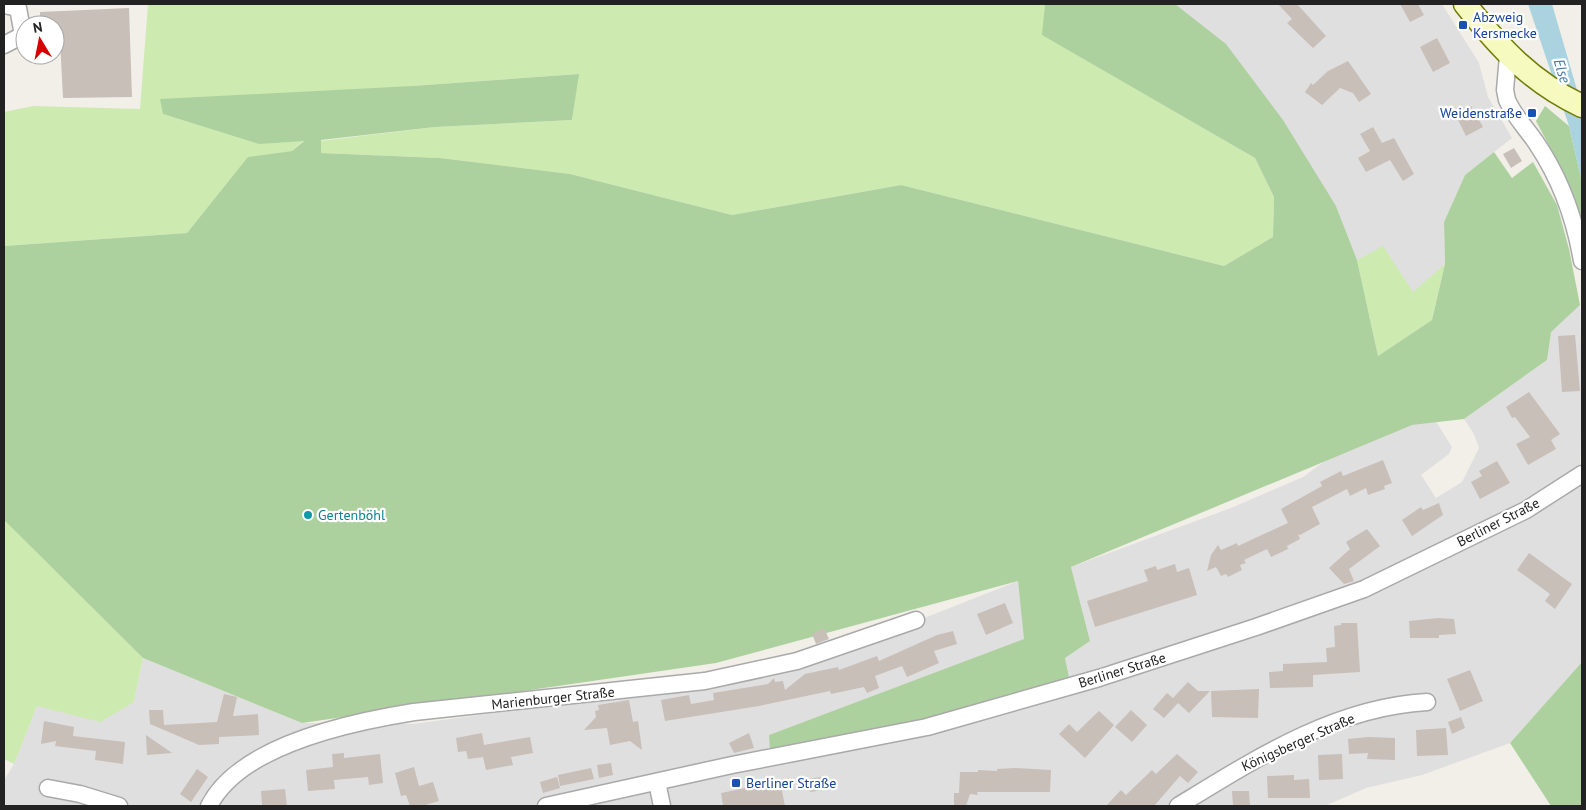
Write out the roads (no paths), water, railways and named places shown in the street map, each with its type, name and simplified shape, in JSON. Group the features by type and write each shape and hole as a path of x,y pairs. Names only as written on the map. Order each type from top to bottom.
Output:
{"street":[{"path":"1465,4 1508,56 1541,84 1582,106"},
{"path":"1508,56 1505,90 1507,100 1546,158 1562,190 1574,220 1582,261"},
{"name":"Berliner Straße","path":"546,806 928,727 1099,678 1256,627 1364,589 1526,510 1582,474"},
{"name":"Marienburger Straße","path":"209,806 229,779 252,762 285,746 368,719 414,712 705,681 797,660 916,620"},
{"name":"Königsberger Straße","path":"1178,806 1246,764 1324,727 1372,710 1428,702"},
{"path":"657,782 662,806"},
{"path":"48,788 80,794 119,806"}],"water":[{"name":"Else","path":"1528,4 1552,4 1582,107 1582,182 1569,126"}],"place":[{"name":"Abzweig Kersmecke","path":"1463,25"},
{"name":"Weidenstraße","path":"1532,113"},
{"name":"Gertenböhl","path":"308,515"},
{"name":"Berliner Straße","path":"736,783"}]}
